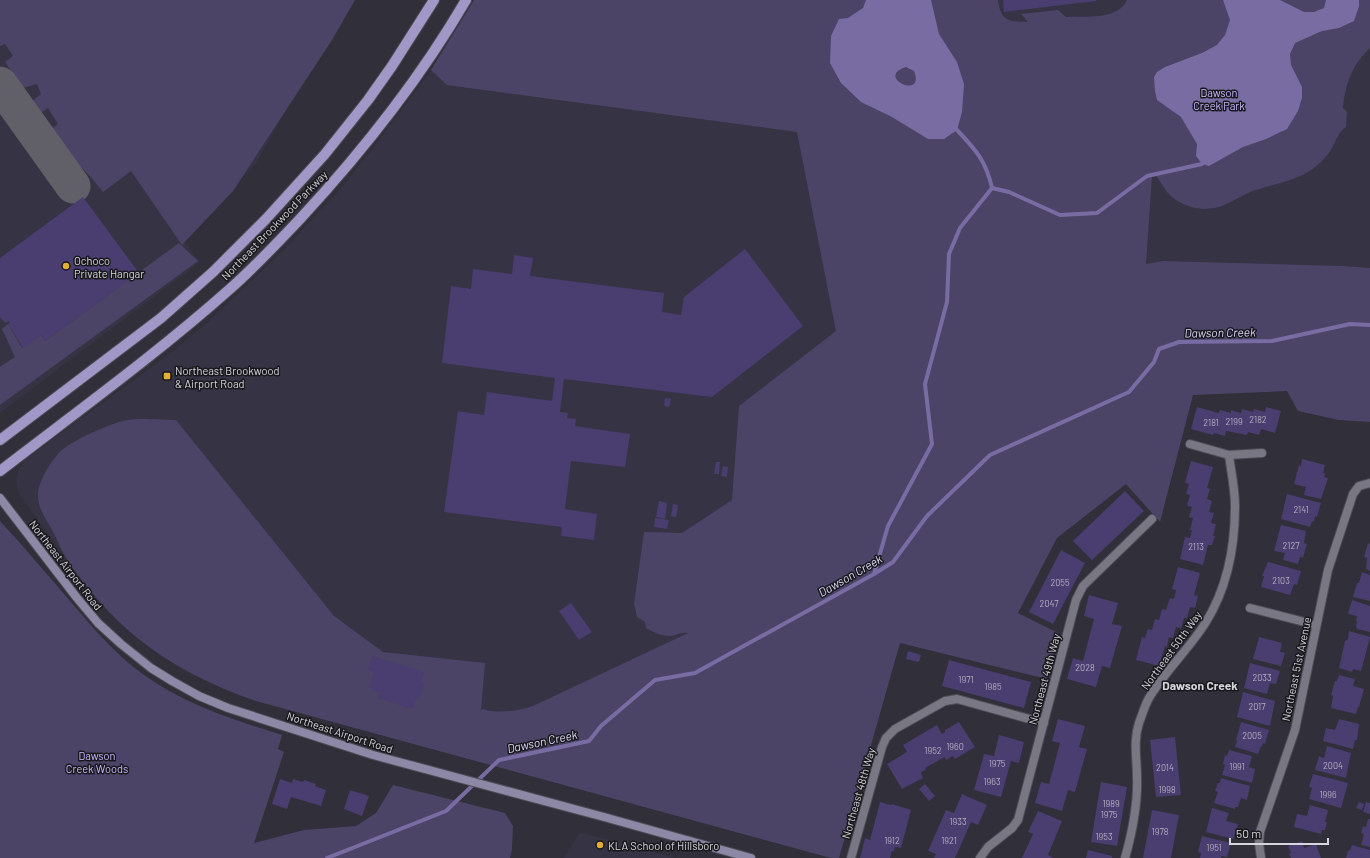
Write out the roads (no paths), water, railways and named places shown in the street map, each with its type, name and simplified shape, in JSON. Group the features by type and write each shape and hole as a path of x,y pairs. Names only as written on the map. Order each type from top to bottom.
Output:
{"main road":[{"name":"Northeast Brookwood Parkway","path":"0,440 161,318 213,272 266,219 324,154 368,100 396,60 434,0"},
{"name":"Northeast Brookwood Parkway","path":"0,471 177,334 232,287 259,261 321,196 357,155 430,56 466,0"}],"street":[{"path":"1190,444 1229,455 1262,453"},
{"name":"Northeast 50th Way","path":"1125,858 1135,812 1137,778 1135,746 1139,725 1149,698 1206,623 1219,597 1227,572 1231,553 1235,505 1229,455"},
{"name":"Northeast 51st Avenue","path":"1261,858 1259,843 1260,832 1295,730 1328,570 1351,498 1359,486 1370,483"},
{"name":"Northeast Airport Road","path":"0,498 98,623 120,644 152,668 199,696 240,712 373,755 751,858"},
{"name":"Northeast 49th Way","path":"980,858 988,847 1012,828 1018,820 1076,600 1083,586 1152,519"},
{"path":"1250,608 1316,625"},
{"name":"Northeast 48th Way","path":"851,858 882,747 886,738 895,729 945,701 957,699 1044,723"}],"waterway":[{"path":"955,127 979,156 987,170 992,188"},
{"path":"992,188 1009,192 1060,215 1097,213 1147,176 1202,164 1204,159"},
{"path":"874,574 888,526 932,444 925,384 947,302 949,254 960,228 992,188"},
{"name":"Dawson Creek","path":"327,858 446,811 499,760 589,741 601,726 655,680 695,673 874,574 893,562 927,516 990,455 1129,392 1154,362 1159,349 1179,342 1272,341 1350,324 1370,325"}],"place":[{"name":"Ochoco Private Hangar","path":"66,266"},
{"name":"Northeast Brookwood & Airport Road","path":"167,376"},
{"name":"KLA School of Hillsboro","path":"600,845"}],"district":[{"name":"Dawson Creek","path":"1200,685"}],"park label":[{"name":"Dawson Creek Park","path":"1219,98"},
{"name":"Dawson Creek Woods","path":"97,761"}]}
